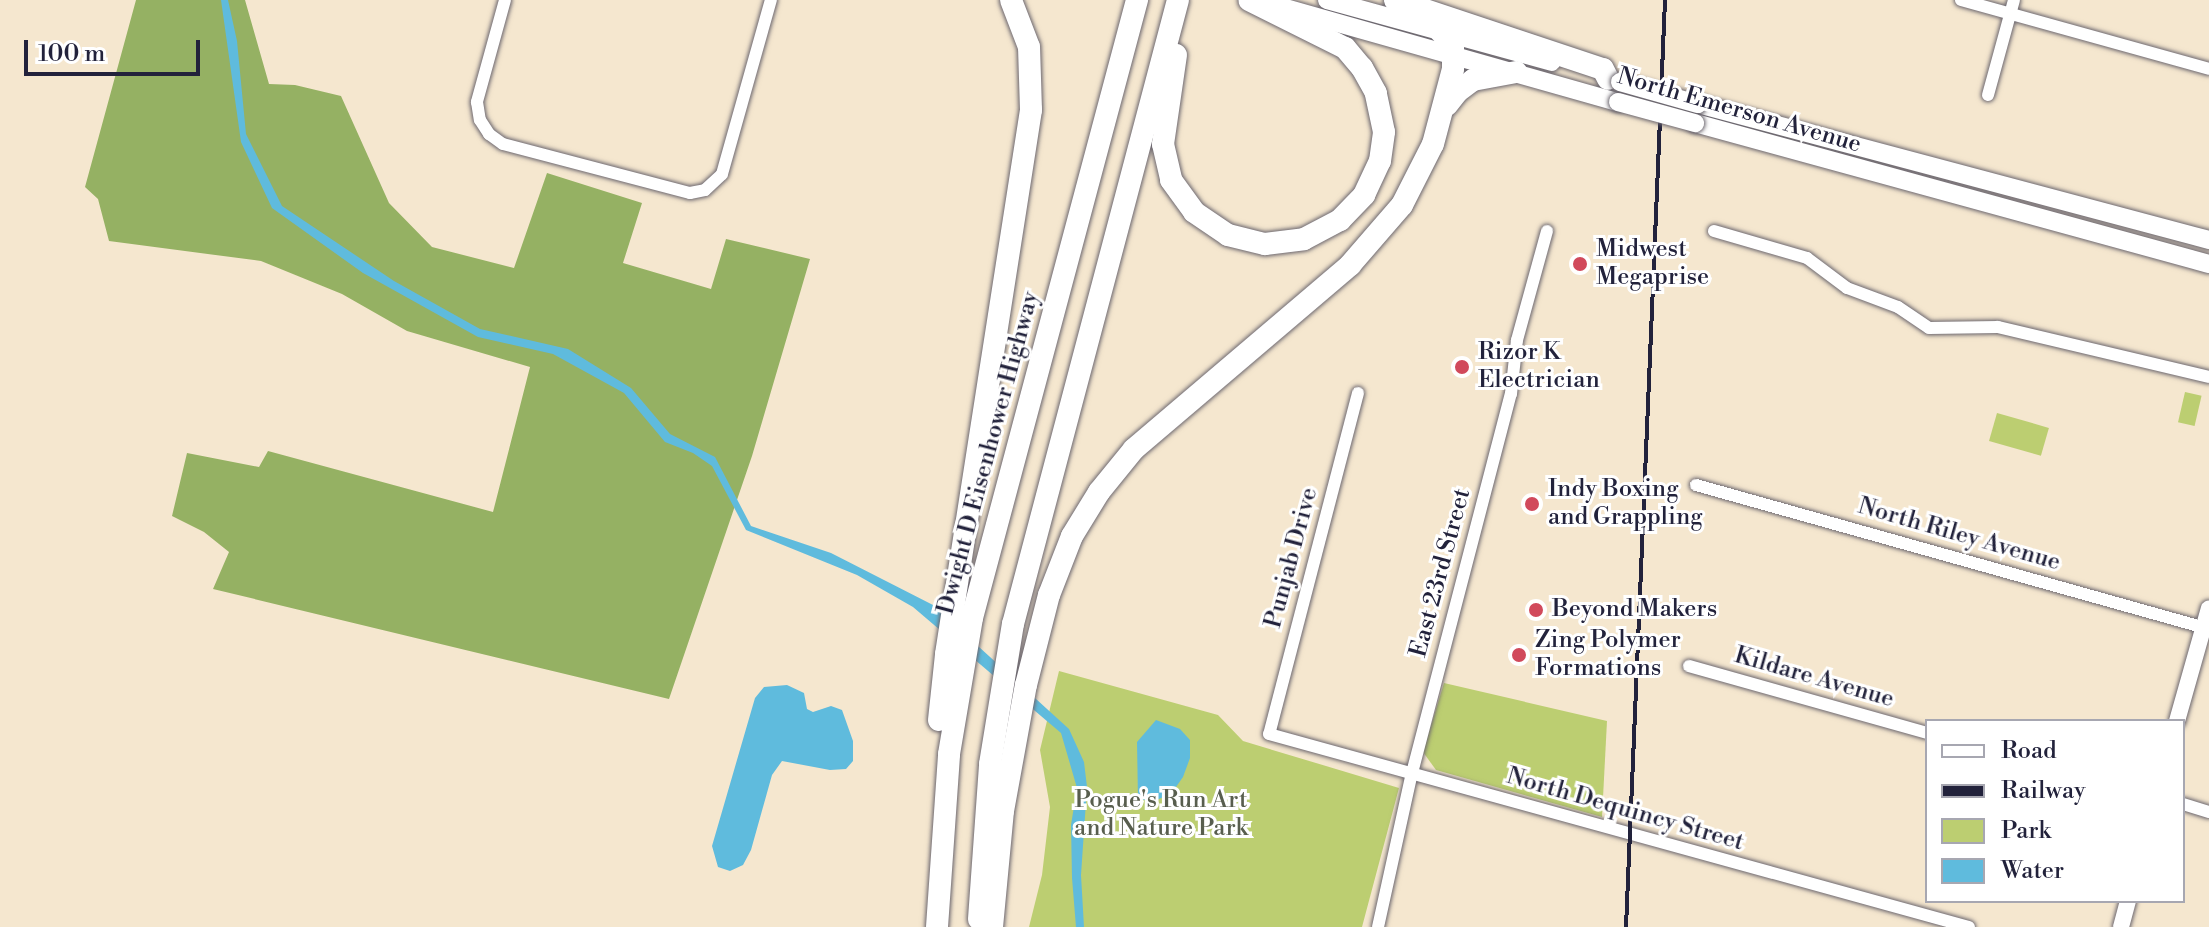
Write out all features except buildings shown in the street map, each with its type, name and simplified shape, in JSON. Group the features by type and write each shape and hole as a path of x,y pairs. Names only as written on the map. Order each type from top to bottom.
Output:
{"highway":[{"path":"937,927 939,719 952,674 957,581 1032,97 1029,47 1011,0"},
{"path":"1104,121 1127,0"},
{"name":"Dwight D Eisenhower Highway","path":"952,674 976,600 1137,0"},
{"path":"979,927 984,822 996,714 1011,632 1178,0"},
{"path":"1186,0 1163,135 1171,180 1189,207 1214,228 1251,242 1289,243 1333,225 1364,195 1382,151 1382,113 1368,76 1345,48 1249,0"},
{"path":"1395,0 1603,69 1614,81"},
{"path":"992,927 1001,827 1016,731 1049,595 1067,548 1108,480 1166,419 1372,242 1416,182 1442,113 1454,54 1451,41 1440,31"},
{"path":"1442,113 1457,92 1473,80 1516,72"}],"main road":[{"name":"North Emerson Avenue","path":"1257,0 2209,264"},
{"name":"North Emerson Avenue","path":"1327,0 1698,104 2209,240"},
{"path":"2178,719 2206,628 2209,608"},
{"path":"2121,927 2127,903"}],"street":[{"path":"505,0 477,102 482,126 503,144 680,191 705,190 722,174 771,0"},
{"path":"1961,0 2209,69"},
{"path":"1988,95 2014,0"},
{"name":"East 23rd Street","path":"1378,927 1412,773 1511,394 1517,340 1547,231"},
{"path":"1714,231 1807,258 1847,288 1898,307 1929,328 1998,327 2209,377"},
{"name":"Punjab Drive","path":"1269,734 1358,393"},
{"name":"North Riley Avenue","path":"1696,485 2206,628"},
{"name":"Kildare Avenue","path":"1689,666 1925,732"},
{"name":"North Dequincy Street","path":"1269,734 1969,927"},
{"path":"2185,805 2209,812"}],"green space":[{"path":"136,0 245,0 269,84 295,85 341,96 389,203 432,247 514,268 547,173 642,203 623,263 711,289 726,239 810,259 752,456 669,699 213,589 229,552 204,532 172,516 187,453 259,467 268,451 493,512 530,367 407,331 342,294 261,261 109,241 98,199 85,187"},
{"path":"2185,392 2202,396 2195,426 2178,422"},
{"path":"1997,413 2049,428 2041,456 1989,441"},
{"name":"Pogue's Run Art and Nature Park","path":"1059,671 1218,715 1243,741 1399,788 1362,927 1029,927 1042,875 1050,807 1040,750"},
{"path":"1444,683 1607,721 1602,817 1436,770 1423,752"}],"water":[{"path":"221,0 228,0 237,41 246,134 282,206 394,281 480,329 568,349 631,388 670,434 715,457 751,526 831,553 933,605 1069,729 1084,762 1087,787 1081,875 1084,927 1076,927 1072,878 1071,825 1077,788 1061,733 913,607 857,575 746,530 712,466 693,453 665,442 624,393 553,354 478,337 363,273 272,208 241,142"},
{"path":"787,685 804,693 807,709 813,712 831,706 842,710 853,741 853,761 846,769 830,770 782,761 772,775 751,850 743,865 730,871 718,867 712,846 755,698 764,687"},
{"path":"1156,720 1180,729 1190,740 1190,758 1183,777 1171,794 1154,801 1138,799 1137,742"}],"railway":[{"path":"1626,927 1665,0"}],"place":[{"name":"Midwest Megaprise","path":"1580,264"},
{"name":"Rizor K Electrician","path":"1462,367"},
{"name":"Indy Boxing and Grappling","path":"1532,504"},
{"name":"Beyond Makers","path":"1536,610"},
{"name":"Zing Polymer Formations","path":"1519,655"}]}
